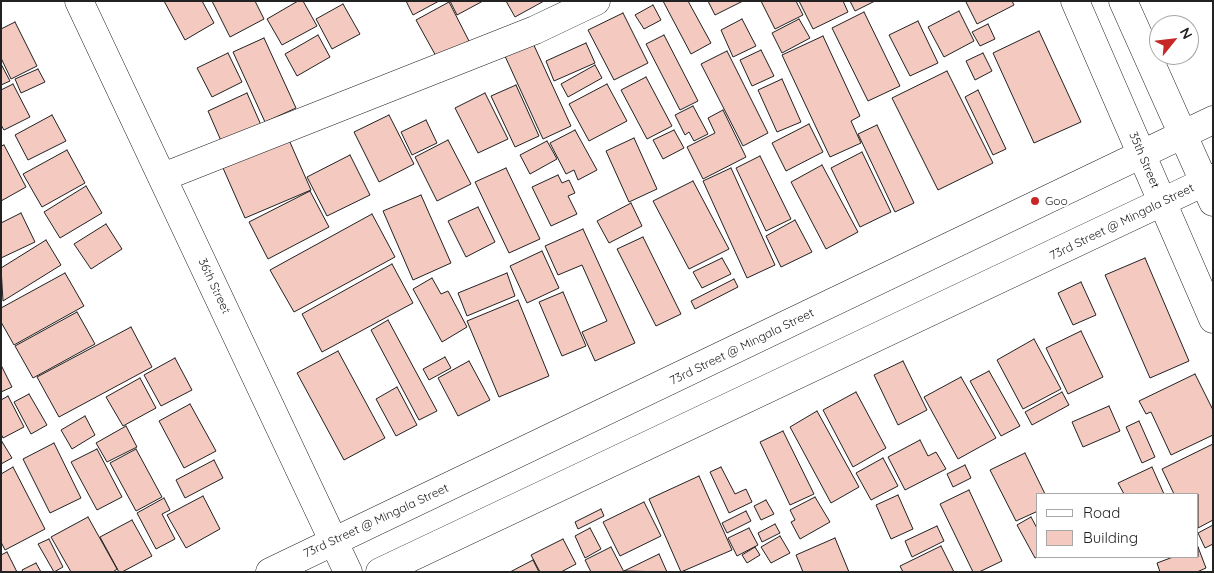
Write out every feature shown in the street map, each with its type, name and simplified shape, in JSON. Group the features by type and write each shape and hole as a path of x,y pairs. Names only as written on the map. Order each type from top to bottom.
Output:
{"main road":[{"name":"36th Street","path":"79,1 348,572"},
{"path":"163,177 534,30 596,1"},
{"name":"35th Street","path":"1075,1 1213,319"},
{"path":"1123,1 1184,135 1210,187"},
{"name":"73rd Street @ Mingala Street","path":"270,572 1213,120"},
{"name":"73rd Street @ Mingala Street","path":"380,572 1163,203 1210,187"}],"building":[{"path":"164,1 202,1 214,23 185,40"},
{"path":"212,1 255,1 264,19 230,37"},
{"path":"298,1 303,1 317,26 282,45 267,19"},
{"path":"406,1 439,1 413,15"},
{"path":"450,1 483,1 457,15"},
{"path":"506,1 544,1 515,17"},
{"path":"663,1 688,1 711,43 691,54"},
{"path":"708,1 743,1 715,15"},
{"path":"761,1 796,1 803,15 775,29"},
{"path":"799,1 843,1 848,12 813,29"},
{"path":"850,1 875,1 855,11"},
{"path":"1012,1 1014,5 977,24 966,2"},
{"path":"449,2 469,41 437,58 416,20"},
{"path":"343,4 360,34 332,49 316,19"},
{"path":"653,5 661,20 644,29 635,15"},
{"path":"959,11 974,41 944,57 928,27"},
{"path":"864,12 900,86 868,101 832,28"},
{"path":"623,13 648,63 614,80 588,30"},
{"path":"742,19 756,46 733,57 721,30"},
{"path":"799,19 810,38 782,53 772,33"},
{"path":"918,21 938,63 910,76 889,35"},
{"path":"15,22 37,66 11,79 1,58 1,29"},
{"path":"988,24 995,39 980,46 972,32"},
{"path":"1039,31 1081,122 1034,143 993,53"},
{"path":"318,35 330,57 297,76 285,54"},
{"path":"664,35 698,101 680,110 646,44"},
{"path":"823,36 860,116 851,121 861,143 830,157 782,55"},
{"path":"264,38 296,108 265,122 233,52"},
{"path":"532,41 571,126 543,139 504,54"},
{"path":"586,43 595,63 554,81 546,61"},
{"path":"761,50 774,76 752,86 740,60"},
{"path":"727,51 768,133 743,146 701,64"},
{"path":"228,53 242,82 212,97 197,68"},
{"path":"983,53 992,71 975,80 966,61"},
{"path":"1,64 10,81 1,85"},
{"path":"595,65 602,78 568,97 561,84"},
{"path":"38,69 45,82 21,93 15,79"},
{"path":"947,71 993,163 938,190 892,98"},
{"path":"646,77 672,126 647,139 621,90"},
{"path":"782,79 801,122 777,132 758,90"},
{"path":"13,84 30,117 4,130 1,125 1,90"},
{"path":"607,84 627,121 589,141 569,104"},
{"path":"516,85 539,136 515,147 491,96"},
{"path":"978,90 1006,149 993,155 965,97"},
{"path":"247,93 261,125 222,143 208,111"},
{"path":"485,93 508,139 478,153 455,108"},
{"path":"693,106 708,134 694,141 689,132 685,135 675,115"},
{"path":"723,110 746,157 703,179 687,147 715,133 708,118"},
{"path":"52,115 66,141 28,160 15,135"},
{"path":"389,115 414,164 379,182 354,132"},
{"path":"426,120 437,143 412,155 401,132"},
{"path":"809,124 823,152 786,171 772,143"},
{"path":"877,125 914,203 895,212 858,134"},
{"path":"575,130 597,170 578,180 574,170 566,174 550,143"},
{"path":"674,130 684,148 663,159 653,140"},
{"path":"634,138 657,189 629,202 606,151"},
{"path":"289,140 311,190 245,218 223,168"},
{"path":"448,140 471,184 437,201 415,157"},
{"path":"547,141 557,159 530,174 520,155"},
{"path":"4,145 26,187 1,201 1,146"},
{"path":"67,150 85,183 42,207 23,174"},
{"path":"862,152 891,212 860,227 831,168"},
{"path":"350,155 370,195 327,216 307,177"},
{"path":"760,156 791,219 766,231 736,168"},
{"path":"822,165 858,232 826,249 791,182"},
{"path":"506,168 540,239 509,253 475,182"},
{"path":"731,168 775,265 747,278 703,181"},
{"path":"558,175 562,183 569,180 575,193 568,196 577,214 551,226 532,187"},
{"path":"693,181 729,249 689,269 653,201"},
{"path":"86,186 102,213 60,238 44,212"},
{"path":"310,191 329,227 268,259 249,222"},
{"path":"421,195 451,263 413,280 383,211"},
{"path":"631,203 642,226 609,243 597,221"},
{"path":"478,207 495,242 466,257 448,221"},
{"path":"21,213 35,242 1,258 1,223"},
{"path":"372,214 395,257 294,312 270,270"},
{"path":"795,220 812,252 781,267 766,236"},
{"path":"106,224 122,249 91,269 74,244"},
{"path":"583,229 635,343 595,361 582,332 607,321 582,265 558,275 545,246"},
{"path":"643,237 681,314 656,326 617,249"},
{"path":"46,240 61,265 3,301 1,268"},
{"path":"542,251 559,288 527,303 510,266"},
{"path":"722,258 731,274 702,288 693,272"},
{"path":"1145,258 1189,361 1150,378 1105,275"},
{"path":"392,264 413,303 322,352 302,314"},
{"path":"65,273 84,306 14,345 1,322 1,308"},
{"path":"507,273 515,296 467,316 458,293"},
{"path":"432,278 441,294 448,291 467,327 442,342 413,289"},
{"path":"734,279 738,287 695,309 691,301"},
{"path":"1081,282 1096,315 1073,325 1058,293"},
{"path":"563,292 586,346 562,356 539,302"},
{"path":"518,300 549,376 499,397 467,321"},
{"path":"77,312 95,344 33,378 15,346"},
{"path":"388,320 437,411 419,420 371,330"},
{"path":"131,327 152,367 59,417 37,377"},
{"path":"1081,331 1103,377 1068,394 1046,348"},
{"path":"1034,339 1061,389 1023,409 997,360"},
{"path":"338,351 385,438 344,460 297,373"},
{"path":"445,357 451,368 429,380 423,369"},
{"path":"175,358 192,390 161,406 144,375"},
{"path":"469,361 490,400 458,416 438,378"},
{"path":"903,361 927,410 898,425 874,375"},
{"path":"1,365 12,387 1,392"},
{"path":"989,371 1020,426 1001,436 970,381"},
{"path":"1195,374 1213,410 1213,435 1171,455 1151,412 1146,414 1139,401"},
{"path":"961,377 996,438 958,459 924,397"},
{"path":"140,378 156,408 123,426 106,397"},
{"path":"397,387 417,425 396,436 376,399"},
{"path":"856,392 886,448 853,467 823,410"},
{"path":"1062,392 1069,405 1032,425 1025,412"},
{"path":"29,394 47,425 31,434 14,402"},
{"path":"8,396 24,427 3,438 1,434 1,400"},
{"path":"190,404 216,451 184,468 159,421"},
{"path":"1109,406 1120,431 1083,447 1072,422"},
{"path":"817,411 859,487 831,503 790,427"},
{"path":"85,416 95,435 72,449 61,430"},
{"path":"1139,421 1155,457 1142,463 1126,427"},
{"path":"126,426 137,447 107,462 96,443"},
{"path":"783,431 814,494 790,505 760,442"},
{"path":"1,440 12,458 1,464"},
{"path":"920,440 928,456 936,452 946,469 905,490 888,457"},
{"path":"54,443 81,498 50,513 23,459"},
{"path":"1213,444 1213,520 1199,527 1199,493 1174,493 1162,469"},
{"path":"97,449 122,497 97,510 71,462"},
{"path":"136,449 162,497 136,511 110,463"},
{"path":"1025,453 1045,493 1036,493 1036,512 1016,521 990,470"},
{"path":"883,458 898,486 871,500 856,473"},
{"path":"214,460 223,478 185,498 176,480"},
{"path":"965,465 971,478 953,487 947,474"},
{"path":"13,467 45,529 5,550 1,542 1,474"},
{"path":"721,467 735,494 746,489 752,502 729,513 710,472"},
{"path":"1152,467 1164,493 1123,493 1118,483"},
{"path":"699,476 732,550 681,572 649,499"},
{"path":"969,490 1002,561 979,572 973,572 940,504"},
{"path":"898,495 913,529 891,539 876,505"},
{"path":"203,496 220,529 186,548 167,515"},
{"path":"815,497 830,522 800,539 791,522 795,520 790,510"},
{"path":"164,498 170,510 162,514 175,539 156,549 137,513"},
{"path":"766,500 774,514 761,520 754,506"},
{"path":"644,502 661,536 620,556 603,522"},
{"path":"601,509 604,516 578,529 575,522"},
{"path":"746,511 751,521 727,533 722,523"},
{"path":"88,517 117,569 113,572 71,572 51,537"},
{"path":"1031,517 1036,526 1036,558 1035,558 1017,525"},
{"path":"132,520 152,556 119,572 100,537"},
{"path":"775,524 780,533 762,542 758,533"},
{"path":"1213,525 1213,544 1205,548 1199,532"},
{"path":"937,526 944,541 912,557 905,541"},
{"path":"590,528 601,549 585,558 575,536"},
{"path":"749,528 758,545 737,556 728,538"},
{"path":"780,536 790,553 771,563 761,547"},
{"path":"835,538 849,572 803,572 796,555"},
{"path":"49,539 63,567 54,572 38,544"},
{"path":"563,539 576,564 561,572 540,572 531,555"},
{"path":"941,546 954,572 903,572 900,566"},
{"path":"611,547 624,572 591,572 585,560"},
{"path":"755,547 760,555 747,563 742,555"},
{"path":"1199,550 1206,568 1197,572 1160,572 1157,563 1170,558 1199,558"},
{"path":"7,552 17,572 1,572 1,555"},
{"path":"659,554 667,572 624,571"},
{"path":"533,560 539,572 510,572"},
{"path":"36,563 41,572 23,572 22,570"}],"place":[{"name":"Goo","path":"1035,201"}]}
